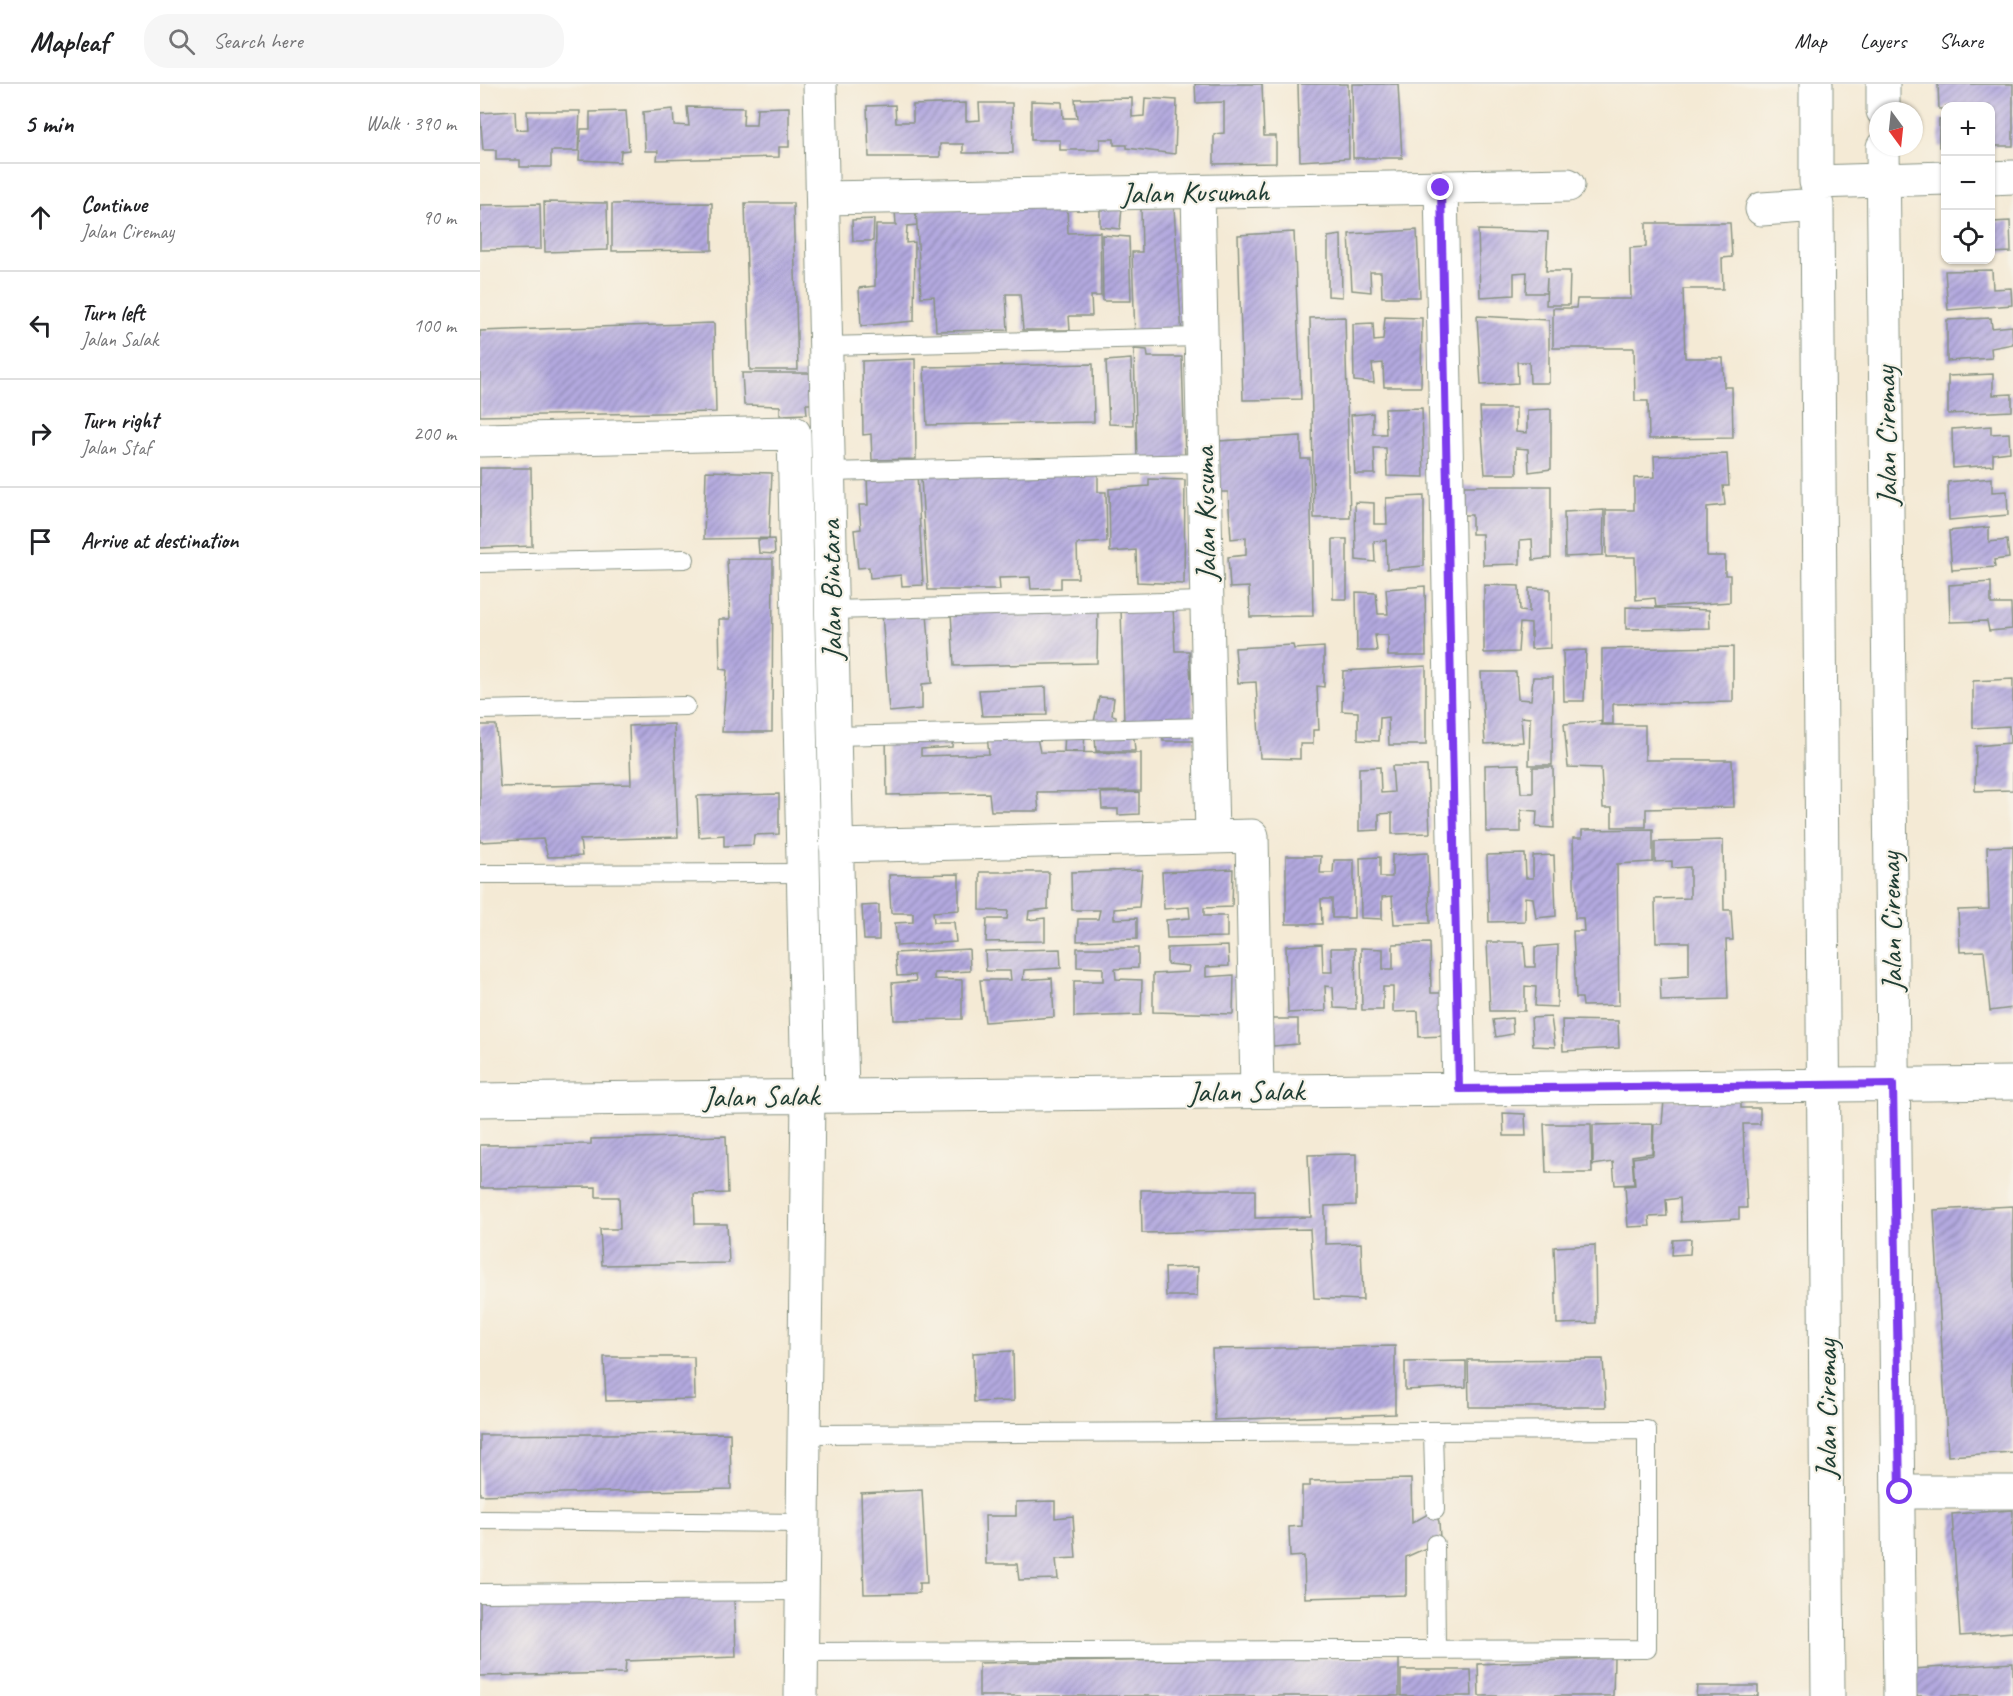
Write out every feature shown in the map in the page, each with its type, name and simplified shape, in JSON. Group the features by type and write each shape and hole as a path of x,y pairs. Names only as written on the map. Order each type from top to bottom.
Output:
{"street":[{"name":"Jalan Bintara","path":"820,84 842,1096"},
{"path":"1816,84 1816,182 1941,178"},
{"path":"1883,84 1883,102"},
{"name":"Jalan Ciremay","path":"1883,156 1893,1084 1900,1492 1900,1696"},
{"path":"1995,178 2013,177"},
{"name":"Jalan Kusumah","path":"823,198 1568,185"},
{"path":"1441,188 1459,1089"},
{"name":"Jalan Kusuma","path":"1198,192 1212,837"},
{"name":"Jalan Ciremay","path":"1762,209 1817,205 1828,1696"},
{"path":"480,440 794,433 808,1096 801,1696"},
{"path":"836,846 1252,836 1257,1091"},
{"name":"Jalan Salak","path":"480,1100 2013,1083"},
{"path":"1900,1492 2013,1492"}],"lane":[{"path":"826,346 1201,337"},
{"path":"829,472 1203,463"},
{"path":"480,563 685,559"},
{"path":"831,610 1206,601"},
{"path":"480,710 686,706"},
{"path":"834,736 1209,727"},
{"path":"480,874 803,873"},
{"path":"801,1652 1647,1649 1647,1430 804,1434"},
{"path":"1433,1431 1435,1510"},
{"path":"480,1520 803,1523"},
{"path":"1435,1544 1436,1650"},
{"path":"480,1593 802,1591"}],"building":[{"path":"1195,84 1262,84 1264,136 1276,136 1276,163 1214,164 1214,134 1224,133 1224,102 1196,103"},
{"path":"1298,84 1348,84 1349,158 1300,161"},
{"path":"1352,84 1398,84 1402,158 1353,158"},
{"path":"1938,84 2013,84 2013,146 1995,146 1995,102 1941,102 1941,109 1939,109"},
{"path":"1132,98 1132,117 1144,116 1145,98 1177,100 1175,154 1127,148 1127,145 1114,145 1114,139 1100,139 1100,150 1060,150 1060,140 1031,140 1031,101 1062,102 1063,118 1077,118 1075,99"},
{"path":"966,103 966,121 980,120 979,103 1012,103 1013,153 963,153 963,144 940,144 940,157 869,157 867,106 895,105 896,122 913,122 913,105"},
{"path":"687,107 744,108 743,125 756,125 757,108 789,107 789,147 779,147 779,157 657,160 658,151 645,151 643,112 673,109 674,125 689,126"},
{"path":"515,111 516,130 528,129 527,111 580,111 578,151 551,151 551,167 520,167 520,160 496,160 496,150 483,150 480,113"},
{"path":"626,111 629,150 621,151 620,162 579,160 581,129 590,129 590,112"},
{"path":"1939,119 1941,119 1941,147 1939,147"},
{"path":"544,202 607,203 608,250 545,252"},
{"path":"712,203 712,250 612,251 612,204"},
{"path":"745,203 793,203 798,370 750,370"},
{"path":"540,204 541,249 480,250 480,205"},
{"path":"1067,205 1068,233 1100,232 1101,296 1091,296 1092,316 1069,316 1070,330 1023,330 1020,294 1006,294 1008,330 936,331 934,296 921,297 916,209"},
{"path":"1100,206 1122,207 1120,229 1100,227"},
{"path":"1174,208 1182,336 1135,337 1132,252 1142,252 1141,209"},
{"path":"915,209 917,225 907,226 906,243 915,242 914,321 861,326 859,288 875,286 876,225 896,225 895,210"},
{"path":"874,219 873,241 853,241 852,220"},
{"path":"2010,221 2011,252 1995,253 1995,222"},
{"path":"1646,223 1730,223 1732,257 1722,258 1723,289 1683,289 1685,358 1723,358 1724,387 1732,387 1733,438 1649,439 1648,401 1635,401 1634,348 1553,348 1553,308 1576,308 1577,299 1631,299 1630,248 1646,247"},
{"path":"1417,230 1420,297 1382,297 1381,272 1370,272 1371,292 1352,290 1349,234"},
{"path":"1478,230 1548,232 1546,271 1570,271 1569,305 1546,305 1547,278 1546,293 1526,293 1527,272 1514,273 1514,295 1480,297"},
{"path":"1294,232 1301,399 1243,400 1238,235"},
{"path":"1102,235 1129,237 1131,301 1103,301"},
{"path":"1341,235 1342,297 1328,296 1328,237"},
{"path":"1992,270 1993,289 2011,288 2012,305 1948,310 1945,271"},
{"path":"1477,316 1549,320 1549,383 1530,383 1529,362 1517,362 1518,383 1481,385"},
{"path":"1345,317 1350,518 1314,518 1310,318"},
{"path":"1385,317 1422,318 1421,387 1384,387 1383,363 1372,364 1374,383 1354,381 1353,324 1373,323 1374,341 1383,340"},
{"path":"1991,318 1992,328 2012,326 2013,344 1991,348 1992,358 1947,361 1947,320"},
{"path":"714,323 716,412 480,416 480,331"},
{"path":"1134,349 1147,350 1148,357 1182,357 1185,461 1137,460"},
{"path":"915,359 916,459 872,460 871,434 863,435 862,361"},
{"path":"1131,359 1133,425 1109,424 1106,361"},
{"path":"1093,364 1094,422 927,425 924,367"},
{"path":"742,373 815,373 817,404 806,404 807,414 780,415 780,406 744,405"},
{"path":"1993,374 1993,395 2012,394 2012,411 1948,414 1948,376"},
{"path":"1422,408 1424,477 1387,476 1386,448 1374,448 1375,474 1355,474 1351,415 1373,413 1373,434 1386,434 1385,409"},
{"path":"1480,408 1516,408 1516,432 1527,433 1527,410 1551,409 1551,469 1529,472 1528,449 1516,448 1517,474 1485,474"},
{"path":"1991,426 1991,434 2009,433 2010,452 1993,454 1993,465 1953,468 1952,429"},
{"path":"1301,436 1301,459 1310,459 1313,616 1250,617 1249,587 1230,588 1228,557 1246,555 1246,537 1231,539 1228,492 1219,492 1219,441"},
{"path":"1727,454 1729,486 1723,486 1725,505 1707,507 1707,556 1725,556 1725,575 1730,575 1730,602 1656,607 1655,598 1636,600 1635,557 1606,557 1606,510 1634,510 1634,478 1655,477 1654,456"},
{"path":"920,462 1098,472 1098,492 1106,492 1107,542 1077,544 1078,578 1061,578 1061,588 1031,589 1030,577 999,578 1000,590 928,590"},
{"path":"480,468 531,468 532,546 480,548"},
{"path":"706,471 772,473 769,538 704,539"},
{"path":"917,473 923,585 902,586 901,575 870,578 869,567 858,568 854,530 861,529 859,505 868,505 867,475"},
{"path":"1992,478 1992,492 2007,491 2008,515 1949,520 1948,482"},
{"path":"1149,479 1185,480 1184,584 1137,582 1136,550 1110,552 1109,489 1149,486"},
{"path":"1464,486 1551,486 1551,558 1533,560 1532,539 1520,540 1520,564 1483,565 1482,534 1472,534 1472,515 1463,515"},
{"path":"1424,496 1424,566 1387,569 1386,540 1374,541 1375,562 1356,560 1355,502 1374,503 1374,524 1387,524 1386,498"},
{"path":"1604,510 1603,555 1565,557 1564,512"},
{"path":"1989,527 1989,542 2007,540 2009,558 1994,560 1995,567 1952,570 1949,531"},
{"path":"774,539 775,554 759,553 758,540"},
{"path":"1333,539 1347,539 1347,599 1333,599"},
{"path":"727,559 773,559 772,732 722,732 727,670 720,669 719,619 730,619"},
{"path":"1991,582 1991,604 2011,604 2012,629 1989,631 1987,621 1950,622 1949,585"},
{"path":"1484,585 1519,586 1520,611 1529,612 1529,588 1550,589 1550,648 1531,649 1531,624 1520,623 1518,652 1484,653"},
{"path":"1425,586 1426,656 1388,656 1388,635 1375,635 1377,651 1357,651 1356,592 1376,593 1378,614 1388,614 1386,589"},
{"path":"1173,606 1175,651 1189,651 1195,741 1163,741 1162,730 1124,724 1121,607"},
{"path":"1626,607 1709,610 1710,628 1626,629"},
{"path":"1098,608 1097,663 954,666 951,612"},
{"path":"882,613 927,613 932,683 922,684 922,709 889,712"},
{"path":"1293,645 1294,649 1324,647 1324,687 1317,686 1319,730 1313,730 1313,744 1300,744 1300,759 1260,758 1256,682 1238,683 1235,648"},
{"path":"1733,647 1733,702 1613,704 1613,724 1602,724 1602,649"},
{"path":"1586,650 1584,701 1564,701 1563,651"},
{"path":"1426,666 1426,745 1389,745 1388,717 1380,718 1379,741 1358,740 1358,712 1342,711 1343,671"},
{"path":"1481,672 1516,672 1518,699 1531,700 1533,677 1553,677 1552,765 1529,765 1530,718 1521,717 1523,742 1485,744"},
{"path":"2013,679 2013,790 1975,791 1976,746 2010,743 2009,726 1973,728 1973,681"},
{"path":"1046,687 1047,715 982,716 979,690"},
{"path":"1099,697 1114,698 1112,715 1116,716 1116,725 1133,727 1135,751 1096,751 1094,722"},
{"path":"1601,721 1601,725 1645,725 1645,760 1732,760 1734,807 1646,809 1646,827 1612,827 1612,808 1603,808 1601,768 1568,767 1564,724"},
{"path":"674,724 678,837 580,840 582,856 548,857 543,839 480,842 480,725 496,725 500,787 631,784 629,726"},
{"path":"953,729 952,747 921,749 921,756 989,754 987,736 1037,738 1040,752 1141,753 1141,791 1037,792 1039,811 991,811 989,793 887,795 886,734"},
{"path":"1085,729 1084,752 1064,751 1065,731"},
{"path":"1519,764 1521,793 1533,793 1533,767 1553,767 1554,828 1536,827 1537,811 1521,810 1521,832 1486,832 1485,765"},
{"path":"1392,766 1427,766 1430,833 1392,834 1392,813 1379,814 1379,830 1359,831 1359,768 1380,767 1381,793 1394,792"},
{"path":"1139,792 1139,814 1118,815 1118,809 1102,809 1101,793"},
{"path":"779,794 779,834 754,835 753,845 724,846 724,835 699,837 697,796"},
{"path":"1653,829 1653,862 1617,864 1619,1005 1583,1006 1582,998 1576,998 1573,931 1584,931 1583,918 1575,918 1573,838 1582,838 1582,830"},
{"path":"1723,840 1724,910 1731,910 1733,940 1726,940 1728,999 1661,1001 1660,978 1689,976 1689,942 1656,942 1655,899 1690,898 1690,867 1672,868 1672,861 1655,862 1655,842"},
{"path":"2013,846 2013,1008 1990,1011 1984,951 1960,952 1958,910 1989,909 1987,847"},
{"path":"1428,853 1430,923 1394,924 1392,896 1382,897 1382,919 1361,918 1360,858 1380,857 1380,877 1392,877 1392,855"},
{"path":"1525,854 1526,878 1533,878 1533,856 1554,855 1556,916 1536,918 1533,898 1525,897 1525,921 1489,922 1487,855"},
{"path":"1286,856 1321,856 1320,873 1333,873 1334,860 1354,860 1354,918 1332,918 1332,899 1321,899 1322,924 1286,924"},
{"path":"1233,869 1232,907 1204,908 1204,916 1227,916 1227,937 1167,938 1166,920 1190,918 1189,907 1164,909 1162,872"},
{"path":"1142,870 1139,907 1114,909 1114,919 1137,918 1137,939 1077,941 1078,919 1098,919 1100,910 1072,910 1071,872"},
{"path":"980,872 1049,872 1048,909 1029,911 1028,920 1045,918 1045,941 986,942 987,919 1007,919 1008,911 980,910"},
{"path":"959,874 959,910 933,912 934,922 954,922 956,942 897,946 895,923 913,922 913,913 891,913 889,875"},
{"path":"879,905 879,940 864,940 862,906"},
{"path":"1487,942 1524,942 1526,967 1535,967 1535,947 1558,945 1557,1007 1535,1006 1536,987 1525,986 1525,1011 1490,1011"},
{"path":"1430,943 1431,993 1443,993 1445,1036 1419,1037 1418,1011 1393,1012 1393,987 1383,987 1383,1010 1362,1010 1361,948 1383,949 1383,969 1393,969 1393,944"},
{"path":"1322,944 1323,972 1332,972 1331,948 1355,948 1356,1009 1334,1008 1333,987 1325,986 1326,1011 1288,1013 1286,946"},
{"path":"1228,946 1229,966 1206,967 1206,977 1234,975 1233,1014 1153,1012 1153,974 1188,972 1189,966 1167,964 1167,948"},
{"path":"1077,948 1138,948 1138,968 1115,969 1116,979 1142,980 1141,1015 1074,1017 1074,981 1103,981 1103,968 1077,967"},
{"path":"969,949 970,971 934,973 934,979 962,980 962,1019 894,1020 892,983 916,981 915,975 897,976 895,953"},
{"path":"1060,949 1061,968 1024,970 1023,980 1052,978 1054,1017 985,1022 980,980 1011,980 1010,971 986,971 985,951"},
{"path":"1551,1017 1555,1047 1533,1046 1531,1018"},
{"path":"1512,1018 1513,1034 1496,1037 1493,1020"},
{"path":"1272,1019 1298,1019 1298,1044 1273,1046"},
{"path":"1562,1020 1618,1021 1619,1048 1563,1051"},
{"path":"1664,1100 1741,1100 1741,1108 1760,1108 1760,1124 1743,1124 1747,1208 1739,1208 1739,1219 1681,1222 1680,1198 1666,1200 1667,1216 1649,1217 1650,1226 1628,1227 1625,1186 1635,1185 1633,1158 1653,1155 1654,1124 1662,1124"},
{"path":"1503,1113 1525,1114 1526,1136 1504,1136"},
{"path":"1544,1124 1591,1124 1592,1173 1546,1173"},
{"path":"1653,1124 1652,1153 1632,1156 1634,1184 1615,1185 1613,1162 1593,1165 1593,1125"},
{"path":"726,1136 728,1193 694,1194 695,1224 727,1224 729,1263 602,1265 600,1229 620,1229 619,1197 596,1197 596,1187 480,1188 480,1145 591,1144 591,1139"},
{"path":"1356,1154 1356,1205 1325,1206 1325,1244 1361,1243 1363,1300 1314,1298 1310,1229 1142,1233 1141,1190 1255,1190 1255,1218 1311,1217 1308,1155"},
{"path":"2013,1206 2013,1452 1948,1456 1934,1210"},
{"path":"1691,1239 1690,1254 1672,1255 1673,1240"},
{"path":"1595,1245 1596,1323 1557,1324 1554,1247"},
{"path":"1198,1267 1197,1296 1166,1296 1165,1268"},
{"path":"1395,1346 1395,1414 1215,1420 1212,1349"},
{"path":"1013,1351 1014,1401 974,1402 973,1353"},
{"path":"604,1357 694,1357 695,1399 606,1401"},
{"path":"1603,1359 1606,1407 1469,1407 1468,1360"},
{"path":"1466,1361 1466,1387 1405,1390 1405,1362"},
{"path":"730,1433 731,1489 480,1495 480,1435"},
{"path":"1411,1479 1412,1523 1435,1510 1439,1522 1441,1555 1435,1544 1406,1557 1406,1595 1305,1598 1304,1556 1290,1557 1289,1527 1302,1526 1302,1486 1310,1486 1310,1481"},
{"path":"922,1490 927,1583 919,1583 919,1593 864,1594 861,1493"},
{"path":"1055,1501 1055,1518 1073,1516 1076,1558 1056,1559 1058,1579 1019,1580 1017,1564 986,1564 985,1516 1016,1516 1016,1502"},
{"path":"2013,1510 2013,1632 1960,1636 1952,1514"},
{"path":"734,1597 736,1657 626,1661 625,1673 480,1676 480,1600"},
{"path":"1399,1657 1399,1696 979,1696 979,1663"},
{"path":"1614,1658 1613,1696 1479,1696 1478,1664"},
{"path":"2013,1663 2013,1696 1914,1696 1912,1669"},
{"path":"1401,1670 1471,1670 1472,1696 1401,1696"},
{"path":"1697,1686 1758,1686 1758,1696 1696,1696"}],"route":[{"path":"1441,188 1459,1089 1893,1084 1900,1492"}]}
